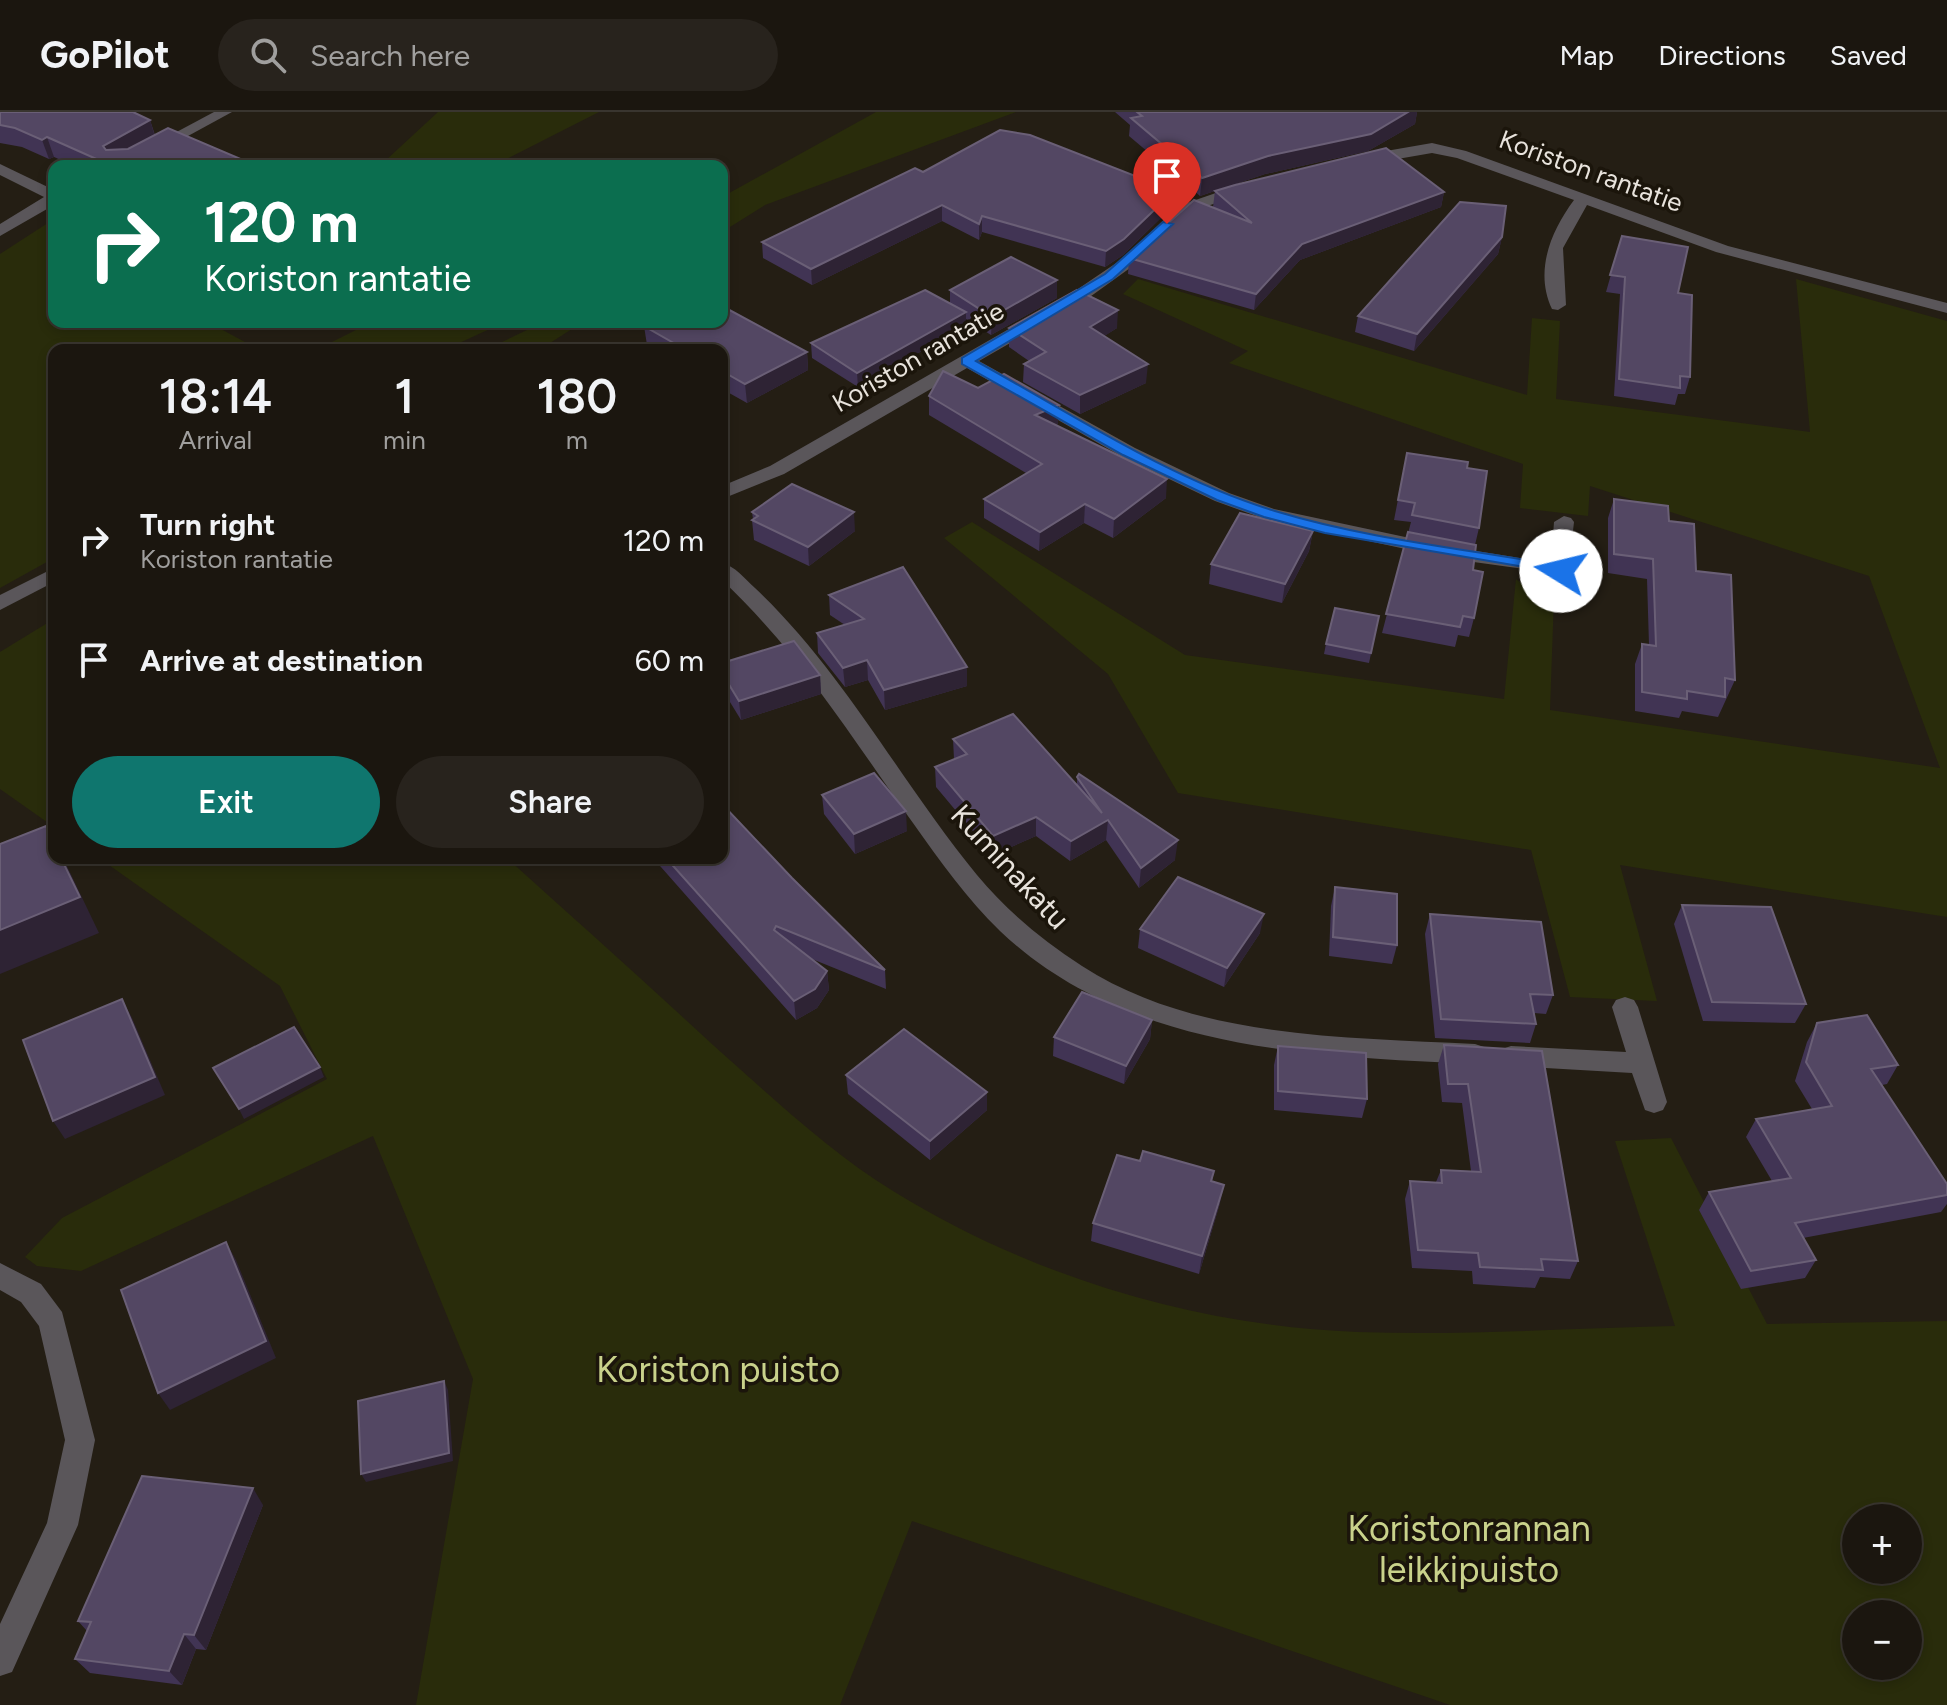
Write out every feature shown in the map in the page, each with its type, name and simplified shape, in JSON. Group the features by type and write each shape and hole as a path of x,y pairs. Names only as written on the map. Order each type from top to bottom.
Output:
{"street":[{"path":"133,160 225,112"},
{"name":"Koriston rantatie","path":"1351,163 1432,148 1461,154 1722,249 1804,273 1947,308"},
{"path":"0,169 48,194"},
{"name":"Koriston rantatie","path":"728,490 777,470 1109,277 1184,209 1266,182"},
{"path":"1558,305 1551,252 1563,226 1584,198"},
{"path":"0,231 48,201"},
{"path":"967,361 1128,452 1222,497 1269,514 1325,528 1561,571 1564,522"},
{"name":"Kuminakatu","path":"728,575 810,660 920,816 976,887 1022,937 1070,973 1108,995 1189,1024 1311,1046 1642,1063"},
{"path":"0,604 48,577"},
{"path":"1625,1007 1654,1102"},
{"path":"0,1275 31,1293 52,1321 80,1440 62,1525 0,1660"}],"green space":[{"path":"438,112 599,112 505,160 386,160"},
{"path":"876,112 1016,112 765,205 728,228 728,194"},
{"path":"48,223 48,328 219,328 249,344 48,344 48,561 0,588 0,254"},
{"path":"1138,279 1527,395 1532,318 1560,321 1556,399 1810,432 1796,279 1947,321 1947,917 1620,865 1657,1001 1570,997 1531,850 1178,793 1108,674 944,538 972,522 1185,655 1504,699 1516,579 1531,592 1554,597 1550,710 1940,768 1869,576 1590,486 1588,516 1520,508 1523,464 1229,363 1248,351 1123,294"},
{"path":"360,328 492,328 457,344 328,344"},
{"path":"531,328 574,328 548,344 498,344"},
{"path":"48,623 48,823 0,789 0,652"},
{"name":"Koriston puisto","path":"107,864 514,864 800,1122 893,1191 1001,1248 1058,1271 1116,1291 1236,1319 1296,1328 1357,1332 1437,1333 1675,1326 1615,1141 1671,1138 1767,1324 1947,1321 1947,1705 1450,1705 912,1521 840,1705 416,1705 473,1379 373,1136 81,1271 37,1266 25,1257 62,1218 327,1079 280,986"}],"building":[{"path":"0,112 133,112 150,120 103,146 106,150 128,149 168,128 243,160 99,160 47,137 42,140 0,125"},
{"path":"1137,112 1408,112 1371,134 1268,156 1202,178 1131,118 1142,116"},
{"path":"1000,130 1030,135 1174,191 1124,239 1106,251 982,216 979,224 942,205 811,269 762,242 915,168 923,172"},
{"path":"1386,148 1444,192 1302,244 1256,294 1129,258 1194,200 1252,223 1215,191"},
{"path":"1460,202 1506,206 1502,237 1417,334 1358,316"},
{"path":"1622,236 1688,247 1678,293 1692,295 1690,377 1680,376 1680,388 1619,379 1625,277 1610,275"},
{"path":"1011,257 1057,280 992,317 950,290"},
{"path":"925,290 966,312 857,373 811,343"},
{"path":"1077,290 1118,310 1090,327 1148,364 1080,395 1024,364 1046,352 1009,328"},
{"path":"728,309 807,352 745,384 728,374 728,344 676,344 648,328 728,328"},
{"path":"943,371 978,388 1004,374 1059,405 1035,415 1167,479 1114,519 1085,504 1040,532 984,499 1042,464 929,396"},
{"path":"1407,453 1468,462 1467,468 1487,471 1479,528 1412,515 1415,503 1398,500"},
{"path":"792,484 854,512 808,547 752,520 758,516 752,512"},
{"path":"1614,499 1668,506 1669,521 1694,524 1696,571 1731,575 1735,680 1725,678 1725,697 1687,691 1687,699 1642,692 1642,644 1656,646 1653,559 1614,554"},
{"path":"1240,513 1313,531 1285,584 1211,564"},
{"path":"1408,532 1476,545 1473,570 1483,572 1474,618 1463,616 1460,627 1386,614"},
{"path":"903,567 967,667 884,690 867,660 843,668 817,633 864,619 829,595"},
{"path":"1335,608 1379,616 1371,653 1326,644"},
{"path":"794,641 820,675 739,701 728,683 728,661"},
{"path":"1013,714 1102,813 1077,777 1079,774 1178,840 1141,868 1108,820 1071,841 1036,817 993,836 935,767 967,754 953,739"},
{"path":"874,773 906,811 854,834 822,795"},
{"path":"728,810 885,970 776,926 774,930 827,971 815,989 794,1001 671,864 728,864"},
{"path":"46,826 48,864 64,864 80,897 0,930 0,844"},
{"path":"1178,877 1264,914 1227,968 1140,929"},
{"path":"1335,887 1397,894 1397,945 1333,937"},
{"path":"1682,905 1771,907 1806,1004 1712,1002"},
{"path":"1430,914 1541,922 1553,995 1530,994 1536,1024 1441,1019"},
{"path":"1082,992 1152,1020 1126,1066 1054,1037"},
{"path":"122,999 155,1077 53,1121 23,1040"},
{"path":"1867,1015 1898,1065 1871,1069 1947,1184 1947,1195 1795,1223 1816,1260 1751,1271 1709,1192 1791,1178 1756,1119 1832,1106 1806,1062 1817,1023"},
{"path":"294,1027 320,1067 239,1109 213,1068"},
{"path":"904,1029 987,1092 930,1141 846,1075"},
{"path":"1444,1045 1542,1051 1578,1261 1541,1259 1543,1270 1480,1267 1478,1253 1418,1250 1410,1181 1442,1183 1441,1170 1481,1172 1468,1084 1448,1084"},
{"path":"1278,1046 1366,1053 1367,1099 1278,1091"},
{"path":"1143,1151 1214,1171 1211,1181 1224,1185 1202,1256 1093,1223 1117,1155 1140,1161"},
{"path":"226,1242 266,1341 158,1393 121,1290"},
{"path":"444,1381 449,1453 361,1474 358,1401"},
{"path":"142,1476 253,1488 194,1635 184,1634 169,1671 75,1659 91,1622 78,1621"}],"route":[{"path":"1167,224 1109,277 967,361 1128,452 1222,497 1269,514 1452,553 1561,571"}],"park label":[{"name":"Koristonrannan leikkipuisto","path":"1469,1548"}]}
